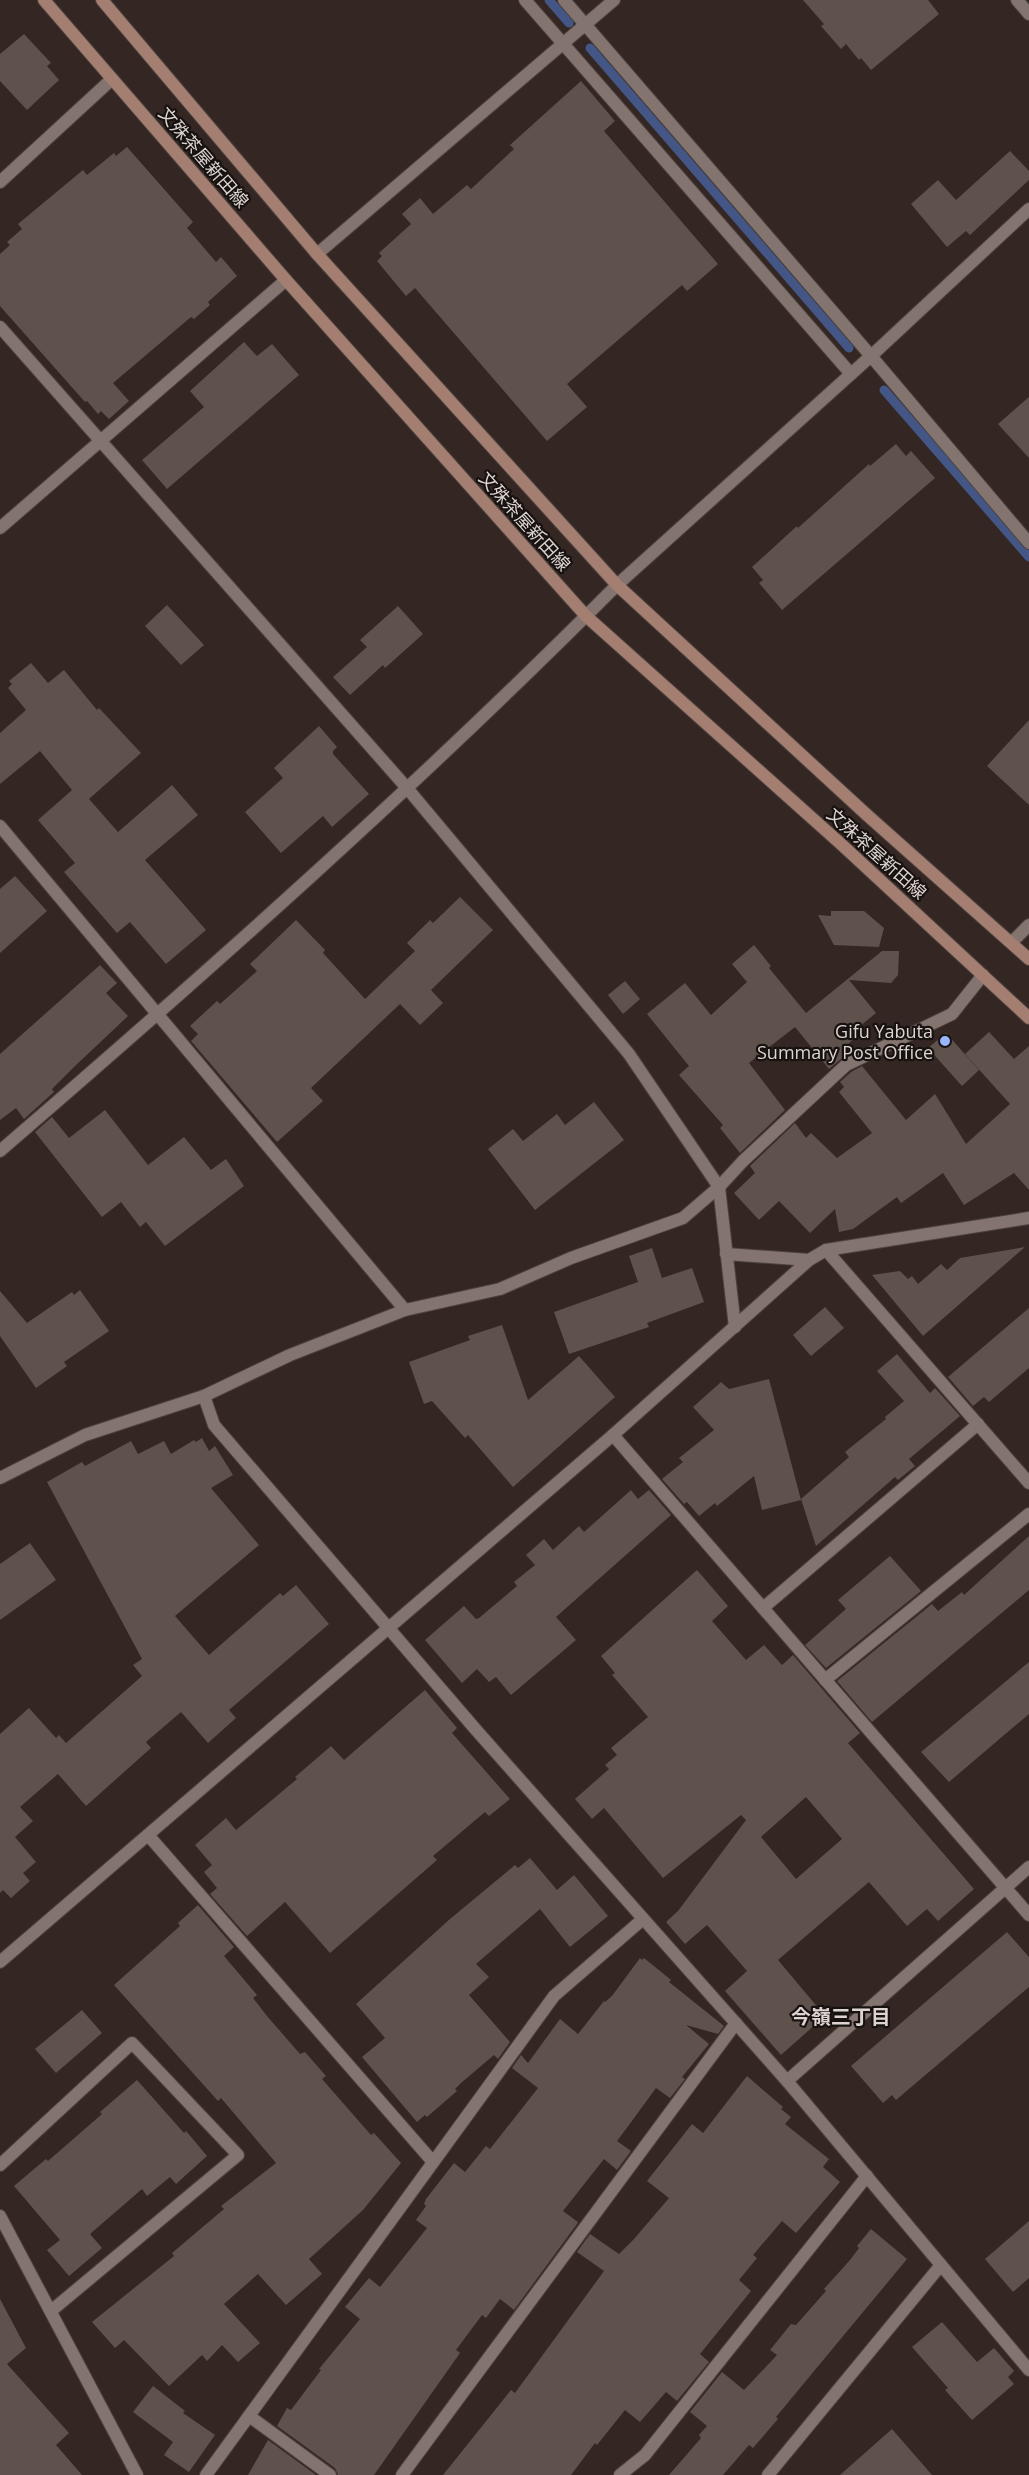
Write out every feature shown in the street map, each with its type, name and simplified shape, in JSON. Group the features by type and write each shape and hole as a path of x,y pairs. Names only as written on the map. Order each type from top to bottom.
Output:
{"main road":[{"name":"文殊茶屋新田線","path":"44,0 286,280 586,616 841,844 1029,1018"},
{"name":"文殊茶屋新田線","path":"102,0 317,254 617,585 867,815 1029,959"}],"street":[{"path":"525,0 851,374"},
{"path":"564,0 1029,543"},
{"path":"317,254 614,0"},
{"path":"1017,0 1029,14"},
{"path":"0,182 112,79"},
{"path":"0,1151 158,1015 407,788 617,585 871,356 1029,209"},
{"path":"0,528 286,280"},
{"path":"0,327 99,442 407,788 629,1054 719,1187 735,1327"},
{"path":"0,826 405,1310"},
{"path":"1012,942 1029,925"},
{"path":"0,1478 85,1435 204,1396 290,1355 405,1310 500,1289 571,1258 683,1218 719,1187 743,1161 846,1065 952,1014 983,975"},
{"path":"0,1962 388,1626 613,1435 809,1260 826,1250 1029,1218"},
{"path":"826,1250 1029,1483"},
{"path":"726,1254 809,1260"},
{"path":"204,1396 214,1425 477,1731 788,2081 1029,2370"},
{"path":"763,1608 978,1424"},
{"path":"613,1435 1029,1915"},
{"path":"825,1680 1029,1514"},
{"path":"148,1835 433,2162"},
{"path":"788,2081 1029,1867"},
{"path":"206,2475 554,1996 644,1919"},
{"path":"402,2475 736,2023"},
{"path":"0,2165 132,2043 238,2155 51,2311"},
{"path":"620,2475 645,2455 867,2176"},
{"path":"0,2216 138,2475"},
{"path":"768,2475 941,2265"},
{"path":"249,2416 330,2475"}],"building":[{"path":"803,0 928,0 939,14 871,70 846,44 841,49 821,26 824,24"},
{"path":"24,34 51,63 47,66 59,80 27,110 0,81 0,54"},
{"path":"581,81 615,121 604,131 718,264 687,291 682,285 567,384 587,407 547,441 415,288 406,296 377,261 382,256 379,253 411,224 402,214 420,198 433,214 467,185 471,189 514,149 510,145"},
{"path":"127,147 193,222 187,228 216,262 221,257 237,276 208,302 210,305 194,319 191,317 113,383 129,401 109,419 101,411 98,414 87,401 85,402 0,306 0,254 10,245 7,242 22,229 18,224 83,170 87,175 114,153 116,156"},
{"path":"1010,151 1029,171 1029,180 970,235 966,231 947,247 911,204 938,180 956,200"},
{"path":"244,342 257,356 272,344 299,375 167,489 142,460 204,407 190,391"},
{"path":"1029,397 1029,458 998,424"},
{"path":"896,444 906,456 911,451 935,478 782,610 759,583 763,580 752,567 869,464 870,466"},
{"path":"167,605 204,645 181,665 145,626"},
{"path":"398,606 423,634 385,668 383,665 350,695 333,677 367,647 360,640"},
{"path":"31,663 48,683 64,670 97,710 99,708 141,753 89,799 118,832 172,785 198,815 145,860 206,930 166,964 130,922 117,933 64,872 75,863 38,820 72,790 40,751 0,784 0,733 26,710 8,688 12,684 9,681"},
{"path":"1029,720 1029,805 987,766"},
{"path":"319,726 337,747 333,754 369,794 332,827 323,816 281,853 245,812 283,778 274,768"},
{"path":"15,876 47,911 0,953 0,889"},
{"path":"460,897 493,930 431,990 443,1003 420,1025 400,1004 311,1088 323,1101 277,1142 191,1041 198,1034 190,1026 217,1001 220,1004 257,971 250,964 296,920 325,950 323,953 365,999 415,951 407,943 430,920 433,923"},
{"path":"831,911 864,911 884,928 879,947 834,945 818,915 831,916"},
{"path":"754,945 771,966 769,968 806,1013 882,951 899,951 898,975 891,983 849,980 876,1013 854,1031 857,1036 846,1046 852,1053 829,1069 795,1027 749,1063 785,1110 740,1153 720,1128 723,1125 679,1075 689,1066 647,1014 685,983 711,1015 747,982 732,964"},
{"path":"100,965 117,983 106,993 128,1016 52,1089 54,1092 24,1119 16,1108 0,1120 0,1054"},
{"path":"625,981 640,999 623,1014 608,995"},
{"path":"989,1032 1014,1059 1029,1046 1029,1190 1014,1173 964,1205 943,1173 901,1203 897,1197 853,1229 839,1232 835,1209 810,1233 779,1201 759,1220 734,1193 755,1173 750,1166 795,1123 806,1138 811,1133 837,1158 872,1133 839,1092 844,1087 840,1082 862,1066 906,1120 935,1094 966,1144 1010,1104 965,1054"},
{"path":"946,1033 979,1070 962,1086 928,1048"},
{"path":"594,1102 624,1140 535,1210 488,1149 513,1129 523,1141 557,1114 565,1125"},
{"path":"105,1110 148,1165 184,1137 211,1170 226,1159 244,1186 165,1246 146,1222 140,1227 121,1202 102,1217 35,1132 52,1117 69,1138"},
{"path":"1025,1247 923,1336 872,1275 900,1271 908,1279 912,1276 918,1284 941,1264 947,1270 960,1258"},
{"path":"652,1248 662,1278 692,1268 704,1302 647,1323 649,1327 569,1354 554,1312 638,1282 629,1256"},
{"path":"80,1290 109,1331 64,1362 67,1366 36,1388 0,1336 0,1291 27,1323 72,1292 74,1295"},
{"path":"825,1307 844,1328 811,1356 793,1335"},
{"path":"1029,1308 1029,1368 989,1402 984,1397 973,1406 948,1377"},
{"path":"502,1325 528,1400 579,1356 615,1397 513,1487 468,1435 465,1438 432,1401 424,1404 409,1362 470,1340 468,1336"},
{"path":"897,1354 930,1393 935,1388 960,1416 909,1459 915,1466 898,1480 895,1477 816,1546 801,1499 849,1457 845,1452 886,1419 885,1417 904,1401 877,1371"},
{"path":"769,1379 801,1500 762,1510 754,1476 717,1506 715,1503 699,1516 687,1502 684,1504 662,1479 683,1462 679,1458 714,1430 693,1407 721,1382 729,1389"},
{"path":"202,1438 209,1451 215,1446 233,1475 211,1488 259,1545 175,1616 209,1655 280,1593 283,1596 296,1585 329,1624 229,1710 236,1718 208,1743 181,1712 146,1742 151,1748 86,1806 58,1774 20,1807 33,1821 15,1837 36,1862 23,1873 30,1881 11,1898 3,1890 0,1893 0,1734 29,1708 56,1738 59,1735 66,1743 142,1676 133,1665 142,1659 47,1482 82,1462 85,1466 131,1441 138,1454 164,1441 171,1454 194,1440 196,1442"},
{"path":"631,1490 638,1499 649,1490 671,1515 556,1617 576,1640 511,1695 496,1677 489,1682 477,1669 462,1683 425,1640 464,1606 476,1619 479,1618 517,1586 514,1582 535,1565 526,1555 544,1539 553,1550 579,1526 584,1532"},
{"path":"1029,1536 1029,1590 872,1722 837,1681 932,1604 938,1611 962,1592 964,1595"},
{"path":"30,1543 56,1580 0,1620 0,1564"},
{"path":"890,1556 921,1591 826,1668 805,1645 846,1609 838,1600"},
{"path":"697,1570 728,1606 712,1621 746,1660 764,1645 782,1665 793,1655 860,1733 848,1743 974,1889 938,1921 927,1909 907,1926 869,1882 778,1960 825,2016 781,2055 725,1991 747,1971 707,1925 685,1944 666,1922 678,1911 746,1820 741,1815 663,1878 604,1808 592,1819 575,1799 609,1769 605,1765 617,1755 611,1748 648,1717 612,1675 615,1673 601,1656","holes":["806,1797 842,1839 796,1879 761,1837"]},
{"path":"1029,1662 1029,1714 949,1782 921,1752"},
{"path":"425,1690 457,1728 452,1733 510,1799 489,1816 485,1812 433,1856 437,1860 330,1953 285,1902 247,1936 210,1894 217,1888 204,1872 212,1865 195,1845 226,1818 236,1830 297,1779 295,1777 331,1746 344,1760"},
{"path":"530,1858 557,1890 574,1875 608,1916 570,1947 540,1909 476,1964 489,1977 469,1995 510,2042 498,2059 494,2055 461,2083 455,2089 457,2091 427,2117 425,2115 417,2122 362,2057 385,2038 356,2004 450,1919 515,1865 518,1868"},
{"path":"198,1905 234,1947 224,1956 257,1995 253,1998 267,2016 300,2054 305,2052 326,2076 322,2079 371,2135 374,2133 401,2163 363,2210 309,2259 322,2274 286,2305 258,2274 224,2304 260,2343 238,2362 222,2345 207,2361 202,2355 169,2386 124,2340 115,2348 92,2322 174,2256 172,2253 224,2209 221,2206 276,2163 221,2098 218,2101 114,1985 180,1926 178,1923"},
{"path":"1007,1932 1029,1957 1029,1987 896,2100 892,2095 883,2103 851,2066"},
{"path":"640,1958 642,1960 644,1958 671,1980 669,1982 724,2026 718,2034 686,2025 709,2044 682,2077 685,2079 670,2098 656,2088 617,2141 631,2151 617,2170 604,2159 563,2211 578,2222 514,2310 500,2299 486,2318 482,2315 456,2350 460,2353 374,2475 338,2475 335,2468 277,2426 287,2408 291,2410 321,2370 319,2369 360,2319 345,2307 369,2278 380,2287 427,2228 416,2220 426,2206 424,2204 426,2199 454,2163 465,2172 486,2146 490,2149 538,2088 512,2068 521,2055 528,2063 560,2019 578,2034 604,2001 612,1996"},
{"path":"82,2010 102,2033 56,2073 35,2049"},
{"path":"747,2076 783,2107 781,2109 791,2117 785,2124 829,2159 823,2167 840,2182 796,2233 782,2221 753,2255 757,2258 739,2280 751,2291 700,2354 709,2362 677,2401 666,2392 640,2422 625,2410 597,2445 595,2443 571,2475 443,2475 511,2390 515,2393 604,2271 577,2252 590,2234 619,2254 634,2239 669,2198 647,2181 692,2124 703,2133"},
{"path":"137,2080 207,2156 176,2184 170,2177 147,2196 142,2189 90,2234 102,2248 69,2276 47,2250 60,2240 14,2186 46,2159 48,2161"},
{"path":"1029,2221 1029,2278 1013,2292 985,2259"},
{"path":"871,2229 907,2259 776,2417 778,2419 753,2448 749,2445 723,2475 669,2475 701,2438 699,2435 707,2426 690,2412 722,2372 744,2390 777,2355 770,2350 791,2324 796,2325 826,2291 824,2289 850,2260 859,2248 857,2246"},
{"path":"0,2299 26,2348 7,2364 69,2433 56,2445 82,2475 0,2475"},
{"path":"942,2322 977,2362 994,2348 1014,2371 1008,2377 1014,2384 972,2420 945,2390 948,2388 912,2347"},
{"path":"153,2386 185,2411 183,2413 215,2435 189,2472 164,2455 173,2442 133,2412"},
{"path":"892,2429 932,2475 840,2475"},
{"path":"268,2440 316,2475 248,2475"}],"waterway":[{"path":"549,0 569,23"},
{"path":"590,48 849,348"},
{"path":"884,390 1029,557"}],"place":[{"name":"Gifu Yabuta Summary Post Office","path":"945,1041"}],"district":[{"name":"今嶺三丁目","path":"841,2016"}]}
